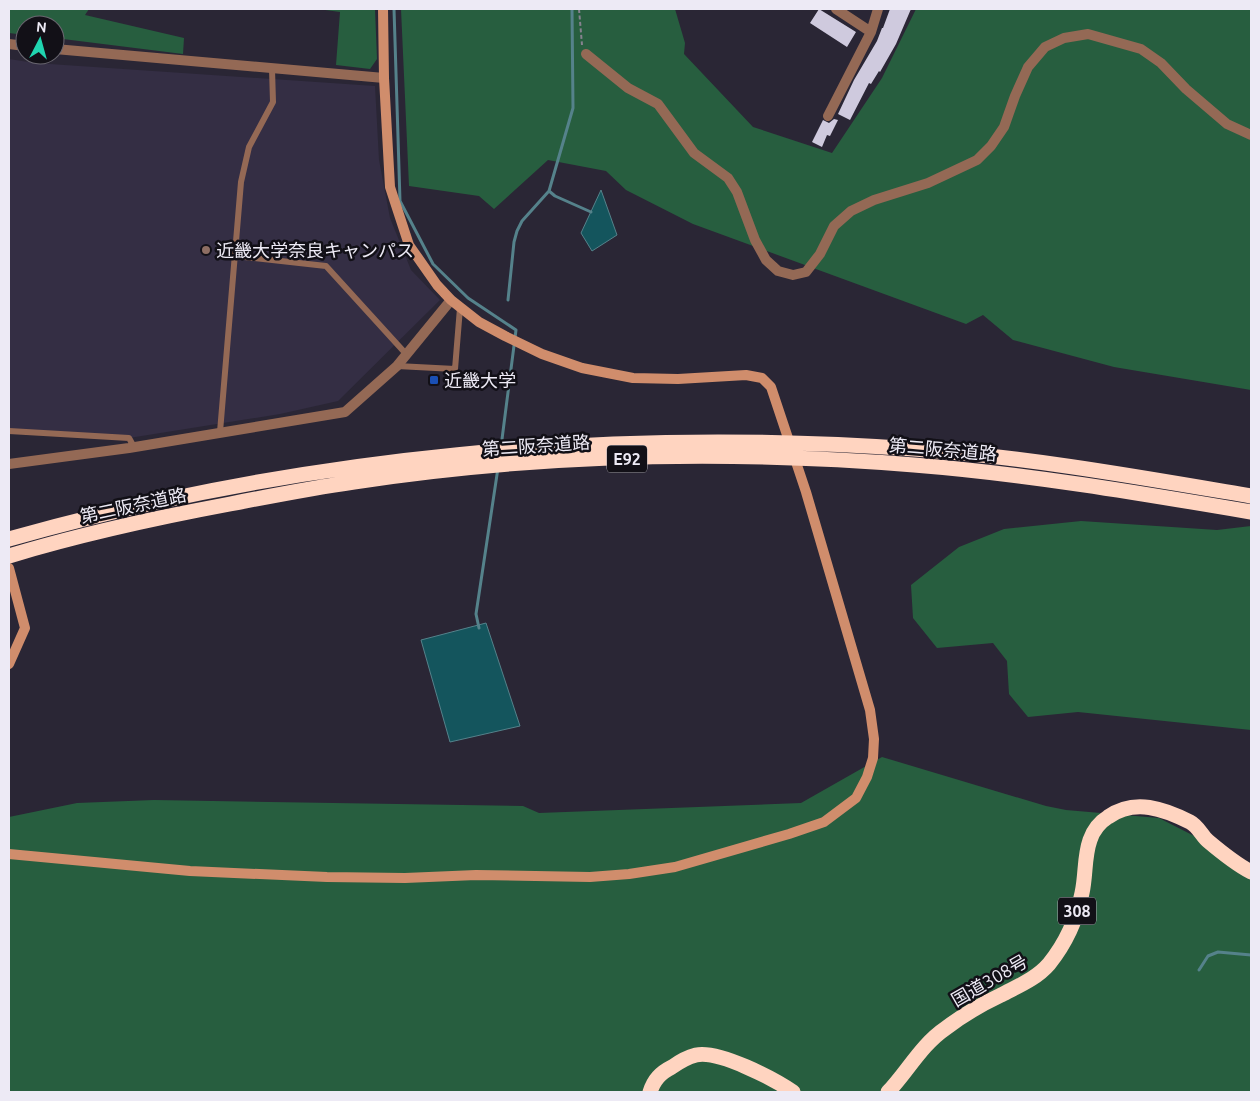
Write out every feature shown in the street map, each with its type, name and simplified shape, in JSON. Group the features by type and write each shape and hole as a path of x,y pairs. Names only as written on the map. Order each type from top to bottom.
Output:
{"highway":[{"name":"第二阪奈道路","path":"9,539 158,501 342,468 505,450 600,444 751,442 835,444 917,449 1009,458 1096,470 1251,496"},
{"name":"第二阪奈道路","path":"9,556 56,542 157,518 354,482 441,471 515,465 666,457 751,457 915,465 1093,485 1251,512"},
{"name":"国道308号","path":"888,1092 922,1050 944,1029 1000,995 1026,983 1048,965 1065,939 1078,908 1090,838 1096,828 1112,814 1135,806 1145,806 1164,811 1193,823 1207,840 1251,872"},
{"path":"650,1092 652,1084 662,1072 679,1062 697,1055 713,1055 774,1080 793,1092"}],"street":[{"path":"9,854 190,871 327,877 405,878 476,875 590,877 629,874 675,867 824,822 856,798 867,776 873,758 874,739 870,710 775,394 762,378 746,375 678,379 633,378 582,368 542,354 479,322 451,300 408,244 390,187 384,78 383,9"},
{"path":"836,9 870,32"},
{"path":"828,116 870,32 878,9"},
{"path":"586,54 628,88 658,104 694,153 728,178 737,192 755,240 766,260 778,271 793,276 806,272 820,254 834,226 851,211 874,200 928,183 977,160 991,146 1004,127 1028,67 1044,47 1064,38 1088,34 1141,49 1161,63 1186,89 1227,124 1251,135"},
{"path":"65,50 384,78"},
{"path":"9,464 134,447 345,412 397,366 451,300"},
{"path":"9,568 25,628 9,664"}],"lane":[{"path":"220,432 242,182 249,147 273,102 272,69"},
{"path":"235,256 326,266 406,355"},
{"path":"397,366 455,369 460,308"},
{"path":"9,431 129,438 134,447"}],"path":[{"path":"579,9 582,45 586,54"}],"shaded area":[{"path":"9,9 89,9 85,15 184,38 183,54 65,39 65,15 15,15 15,34 9,33"},
{"path":"318,9 375,9 377,59 370,69 336,65 340,12"},
{"path":"401,9 675,9 685,43 684,54 753,127 832,153 882,78 916,9 1251,9 1251,390 1114,367 1013,340 983,315 966,324 693,224 626,190 606,171 548,160 494,209 479,196 409,186"},
{"name":"近畿大学奈良キャンパス","path":"9,59 15,60 15,65 65,65 375,86 379,160 390,218 411,270 440,300 338,401 280,414 129,438 9,431"},
{"path":"601,190 617,235 592,251 581,233"},
{"path":"1081,521 1217,530 1251,526 1251,730 1078,712 1028,717 1009,694 1007,661 993,643 937,648 913,618 911,585 959,547 1004,529"},
{"path":"486,623 520,726 450,742 421,640"},
{"path":"882,757 1046,806 1066,810 1159,818 1251,865 1251,1092 9,1092 9,817 77,803 154,800 523,806 539,813 801,803"}],"building":[{"path":"819,9 856,32 847,47 810,23"},
{"path":"890,9 911,9 896,44 880,72 871,84 869,83 850,120 838,114 854,80 877,41"},
{"path":"834,119 838,120 830,136 827,135 822,147 812,142 823,120 829,123"}],"waterway":[{"path":"394,9 400,201 433,264 468,298 516,330 501,447"},
{"path":"508,300 514,242 517,231 522,221 549,191 573,108 572,9"},
{"path":"549,191 555,196 591,212"},
{"path":"479,628 476,614 498,468"},
{"path":"1199,970 1208,956 1218,952 1251,955"}],"place":[{"name":"近畿大学奈良キャンパス","path":"206,250"},
{"name":"近畿大学","path":"434,380"}]}
